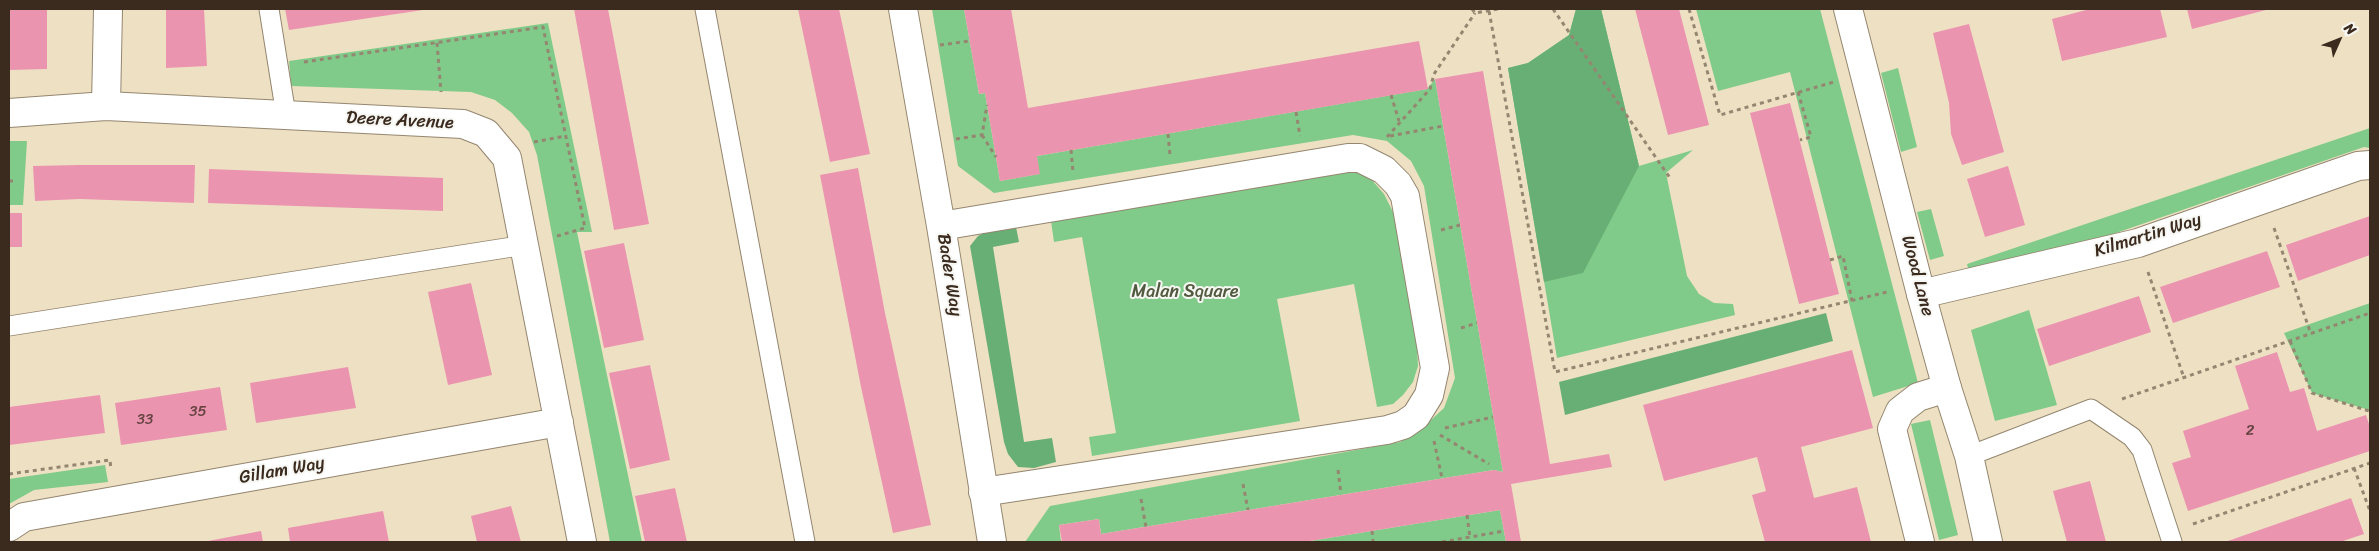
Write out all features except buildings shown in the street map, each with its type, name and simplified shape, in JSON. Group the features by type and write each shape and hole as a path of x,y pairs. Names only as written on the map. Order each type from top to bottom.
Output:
{"street":[{"path":"106,106 108,9"},
{"name":"Bader Way","path":"903,9 941,226 992,542"},
{"name":"Wood Lane","path":"1848,9 1946,388 1969,456 1988,542"},
{"name":"Deere Avenue","path":"9,113 106,106 463,124 486,133 507,158 582,542"},
{"path":"941,226 1348,158 1368,161 1384,170 1398,184 1405,196 1435,368 1424,423 983,492"},
{"name":"Kilmartin Way","path":"1920,289 2138,243 2358,166 2370,165"},
{"path":"1920,542 1892,429 1900,412 1918,397 1946,388"},
{"name":"Gillam Way","path":"9,527 24,517 559,422"}],"lane":[{"path":"269,9 286,115"},
{"path":"705,9 804,542"},
{"path":"9,326 525,245"},
{"path":"1969,456 2091,409 2132,437 2142,450 2170,537"}],"path":[{"path":"1472,9 1475,13"},
{"path":"1368,161 1399,121 1430,88 1434,74 1475,13 1498,9"},
{"path":"1553,9 1670,178"},
{"path":"1690,9 1720,115 1865,73"},
{"path":"1489,11 1555,372 1852,301 1920,289"},
{"path":"437,43 444,123"},
{"path":"1798,92 1811,137 1800,140"},
{"path":"1391,95 1399,121"},
{"path":"987,105 982,135 996,157"},
{"path":"1387,137 1443,126"},
{"path":"926,144 982,135"},
{"path":"9,181 17,181"},
{"path":"2263,199 2311,334"},
{"path":"2138,243 2184,378"},
{"path":"1830,260 1842,256 1852,301"},
{"path":"2091,409 2370,314"},
{"path":"2290,341 2312,393 2370,410 2370,413"},
{"path":"1424,423 1494,417"},
{"path":"1424,423 1489,464"},
{"path":"1424,423 1442,478"},
{"path":"9,474 110,460 115,501"},
{"path":"2170,537 2370,463"},
{"path":"2354,468 2370,512"},
{"path":"1467,516 1470,538"},
{"path":"1372,531 1373,542"},
{"path":"1442,542 1504,531"}],"green space":[{"path":"932,9 964,9 979,94 985,93 1000,181 1039,174 1037,156 1427,89 1435,79 1503,472 1494,470 1101,534 1099,519 1059,525 1061,542 1025,542 1050,506 1400,442 1417,433 1444,408 1455,378 1424,186 1411,161 1387,141 1353,135 994,193 958,166"},
{"path":"1576,9 1601,9 1639,166 1693,150 1666,173 1687,276 1699,294 1714,303 1733,304 1735,315 1557,358 1508,68 1528,63 1569,35"},
{"path":"1576,9 1601,9 1639,166 1583,273 1544,282 1508,68 1528,63 1569,35"},
{"path":"1696,9 1820,9 1918,383 1873,397 1790,72 1718,91"},
{"path":"548,23 592,232 577,232 642,542 610,542 537,155 529,132 512,113 495,100 471,92 291,86 289,61"},
{"path":"1898,68 1917,147 1901,152 1881,73"},
{"path":"2370,128 2370,148 2364,147 1972,283 1967,264"},
{"path":"9,141 27,141 23,205 9,205"},
{"name":"Malan Square","path":"1351,170 1371,179 1384,194 1394,214 1417,346 1418,366 1413,382 1403,395 1393,404 1377,407 1354,284 1277,299 1300,421 1092,456 1089,437 1116,433 1082,237 1054,242 1051,221"},
{"path":"1931,209 1944,256 1930,260 1917,212"},
{"path":"1016,227 1019,242 993,247 1024,442 1052,438 1056,462 1034,468 1018,467 1008,454 1004,442 970,246 978,236 987,231"},
{"path":"2370,303 2370,413 2369,410 2312,393 2284,333"},
{"path":"2029,310 2057,405 1995,421 1971,330"},
{"path":"1826,313 1833,341 1565,415 1559,382"},
{"path":"1930,420 1958,535 1939,540 1911,424"},
{"path":"105,465 108,482 34,490 9,504 9,479"},
{"path":"1500,510 1506,542 1304,542"}]}
